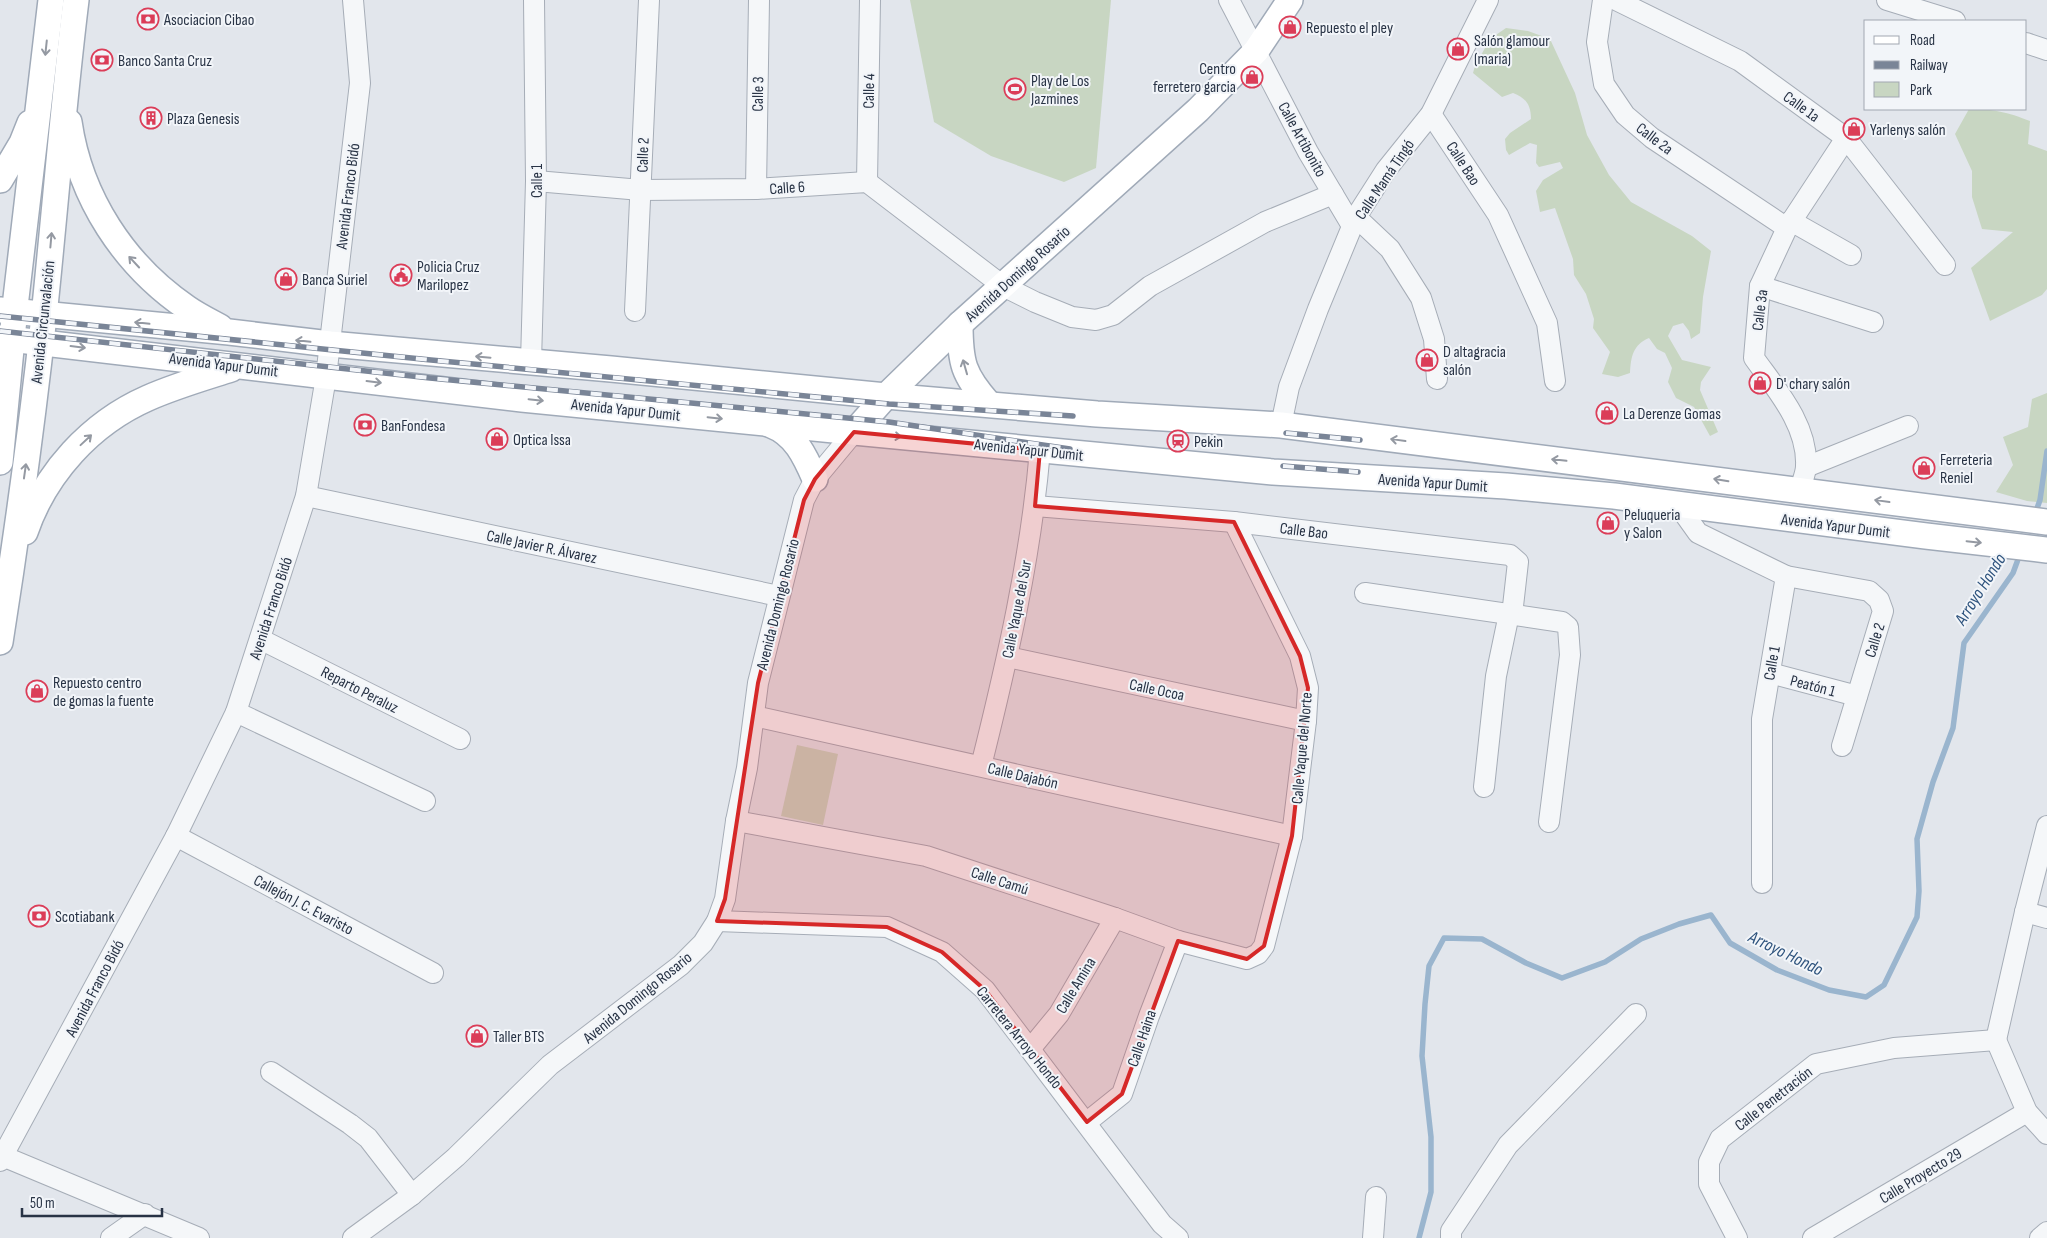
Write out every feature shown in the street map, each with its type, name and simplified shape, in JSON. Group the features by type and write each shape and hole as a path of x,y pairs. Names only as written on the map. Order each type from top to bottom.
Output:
{"main road":[{"name":"Avenida Circunvalación","path":"0,642 11,572 44,314 53,93 51,0"},
{"name":"Avenida Circunvalación","path":"0,462 8,310 53,93 76,0"},
{"name":"Avenida Domingo Rosario","path":"854,432 886,396 960,324 1198,110 1256,51 1290,0"},
{"path":"0,180 53,93"},
{"path":"53,93 70,128 79,169 96,208 123,250 152,281 188,309 229,332"},
{"name":"Avenida Yapur Dumit","path":"8,310 330,344 886,396 1098,414 1281,424 1509,455 1803,478 1930,508 2047,522"},
{"path":"960,324 960,350 966,373 975,388 989,404"},
{"name":"Avenida Yapur Dumit","path":"6,338 522,399 854,432 1273,472 1506,486 1614,496 2047,550"},
{"path":"11,572 32,512 56,471 86,439 116,415 148,398 238,366"},
{"path":"764,423 781,429 793,439 806,457 815,479"}],"street":[{"name":"Avenida Franco Bidó","path":"1,1157 176,836 236,712 306,496 326,377 360,83 353,0"},
{"name":"Calle 1","path":"531,362 536,181 534,0"},
{"name":"Calle 2","path":"635,311 648,0"},
{"name":"Calle 3","path":"756,189 758,0"},
{"name":"Calle 4","path":"867,182 870,0"},
{"name":"Calle Artibonito","path":"1229,0 1308,152 1333,194 1354,222 1390,249 1421,298 1434,339 1436,379"},
{"name":"Calle Mamá Tingó","path":"1281,424 1290,387 1318,309 1354,222 1386,170 1431,114 1488,0"},
{"name":"Calle 2a","path":"1603,0 1597,42 1604,84 1625,115 1652,138 1789,224 1851,255"},
{"name":"Calle 1a","path":"1616,0 1740,62 1846,138 1945,265"},
{"path":"1887,0 1930,6 1953,20"},
{"path":"2027,43 2047,50"},
{"name":"Calle Bao","path":"1431,114 1498,215 1547,322 1555,381"},
{"name":"Calle 3a","path":"1803,478 1802,437 1784,398 1754,358 1760,286 1789,224 1846,138"},
{"name":"Calle 6","path":"536,181 641,190 756,189 867,182"},
{"path":"867,182 1003,286 1072,317 1096,320 1113,315 1150,286 1265,222 1333,194"},
{"path":"1760,286 1873,322"},
{"path":"1803,478 1908,426"},
{"name":"Avenida Domingo Rosario","path":"353,1238 412,1195 456,1157 550,1066 681,965 704,943 718,921 725,899 736,821 747,768 758,684 804,500 815,479 854,432"},
{"name":"Calle Yaque del Sur","path":"980,766 1008,657 1035,506 1040,450"},
{"name":"Calle Javier R. Álvarez","path":"306,496 779,596"},
{"path":"1678,505 1698,533 1786,576"},
{"name":"Calle Bao","path":"1035,506 1234,522 1510,555 1518,562 1510,614"},
{"name":"Calle Yaque del Norte","path":"1234,522 1300,656 1308,688 1306,721 1292,836 1264,946 1258,954"},
{"name":"Calle 1","path":"1762,883 1762,719 1786,576"},
{"name":"Calle 2","path":"1786,576 1869,591 1879,600 1883,611 1842,746"},
{"path":"1364,593 1562,622 1568,627 1570,655 1549,822"},
{"path":"1484,787 1496,676 1510,614"},
{"name":"Reparto Peraluz","path":"260,640 460,739"},
{"name":"Calle Ocoa","path":"1008,657 1306,721"},
{"name":"Peatón 1","path":"1770,673 1857,696"},
{"path":"236,712 425,801"},
{"name":"Calle Dajabón","path":"754,716 1292,836"},
{"name":"Calle Camú","path":"736,821 926,856 1115,918 1178,941 1247,959 1258,954"},
{"path":"2047,826 1996,1040 2027,1112 2047,1134"},
{"name":"Callejón J. C. Evaristo","path":"176,836 433,972"},
{"path":"2025,912 2047,918"},
{"name":"Calle Amina","path":"1031,1048 1059,1014 1115,918"},
{"name":"Carretera Arroyo Hondo","path":"718,921 887,926 942,952 985,990 1087,1122 1162,1224 1178,1238"},
{"name":"Calle Haina","path":"1087,1122 1122,1094 1178,941"},
{"path":"1451,1238 1451,1231 1508,1145 1636,1014"},
{"name":"Calle Penetración","path":"1737,1238 1709,1184 1709,1162 1720,1139 1816,1064 1894,1048 1996,1040"},
{"path":"271,1072 368,1138 412,1195"},
{"name":"Calle Proyecto 29","path":"1813,1238 2027,1112"},
{"path":"1,1157 145,1214 199,1238"},
{"path":"1372,1238 1376,1197"},
{"path":"111,1238 145,1214"},
{"path":"2040,1238 2047,1232"}],"highlighted area":[{"path":"854,432 1040,450 1035,506 1234,522 1300,656 1308,688 1292,836 1264,946 1247,959 1178,941 1122,1094 1087,1122 985,990 942,952 887,927 717,921 725,899 758,683 804,500 815,479"}],"green space":[{"name":"Play de Los Jazmines","path":"910,0 1111,0 1096,168 1064,182 991,156 934,122"},
{"path":"1506,28 1528,31 1550,39 1575,93 1587,135 1609,175 1631,202 1692,236 1711,251 1703,297 1700,333 1691,339 1689,331 1683,323 1673,326 1668,336 1682,360 1711,367 1701,382 1700,390 1718,432 1710,436 1694,407 1676,398 1668,382 1672,368 1665,353 1657,349 1649,338 1636,348 1631,361 1630,373 1618,377 1602,374 1610,352 1593,328 1594,319 1586,294 1574,275 1573,259 1555,208 1540,212 1536,191 1543,180 1563,168 1560,162 1539,167 1536,163 1537,145 1530,143 1509,155 1506,150 1505,139 1510,133 1531,119 1529,106 1521,97 1513,93 1502,97 1473,73 1490,39"},
{"path":"1968,110 2000,112 2030,121 2028,144 2047,151 2047,289 2042,295 1990,321 1971,268 2013,232 1982,229 1972,197 1972,171 1955,134"},
{"path":"2047,393 2047,503 2027,501 1996,492 2013,465 2003,437 2028,427 2032,399"},
{"path":"797,745 838,754 823,825 781,816"}],"waterway":[{"name":"Arroyo Hondo","path":"2035,514 2040,500 2047,451"},
{"name":"Arroyo Hondo","path":"1419,1238 1431,1192 1431,1137 1422,1056 1425,1004 1429,966 1444,938 1482,939 1526,963 1562,978 1605,962 1641,939 1679,924 1711,915 1730,943 1777,970 1829,990 1866,997 1884,985 1917,917 1919,891 1917,839 1933,782 1953,728 1964,643 2013,573 2020,554"}],"railway":[{"path":"0,316 889,404 1073,416"},
{"path":"0,331 430,378 889,422 1070,449"},
{"path":"1286,433 1360,440"},
{"path":"1283,466 1358,472"}],"place":[{"name":"Asociacion Cibao","path":"148,19"},
{"name":"Repuesto el pley","path":"1290,27"},
{"name":"Salón glamour (maria)","path":"1458,49"},
{"name":"Banco Santa Cruz","path":"102,60"},
{"name":"Centro ferretero garcia","path":"1252,77"},
{"name":"Play de Los Jazmines","path":"1015,89"},
{"name":"Plaza Genesis","path":"151,118"},
{"name":"Yarlenys salón","path":"1854,129"},
{"name":"Policia Cruz Marilopez","path":"401,275"},
{"name":"Banca Suriel","path":"286,279"},
{"name":"D altagracia salón","path":"1427,360"},
{"name":"D' chary salón","path":"1760,383"},
{"name":"La Derenze Gomas","path":"1607,413"},
{"name":"BanFondesa","path":"365,425"},
{"name":"Optica Issa","path":"497,439"},
{"name":"Pekin","path":"1178,441"},
{"name":"Ferreteria Reniel","path":"1924,468"},
{"name":"Peluqueria y Salon","path":"1608,523"},
{"name":"Repuesto centro de gomas la fuente","path":"37,691"},
{"name":"Scotiabank","path":"39,916"},
{"name":"Taller BTS","path":"477,1036"}]}
